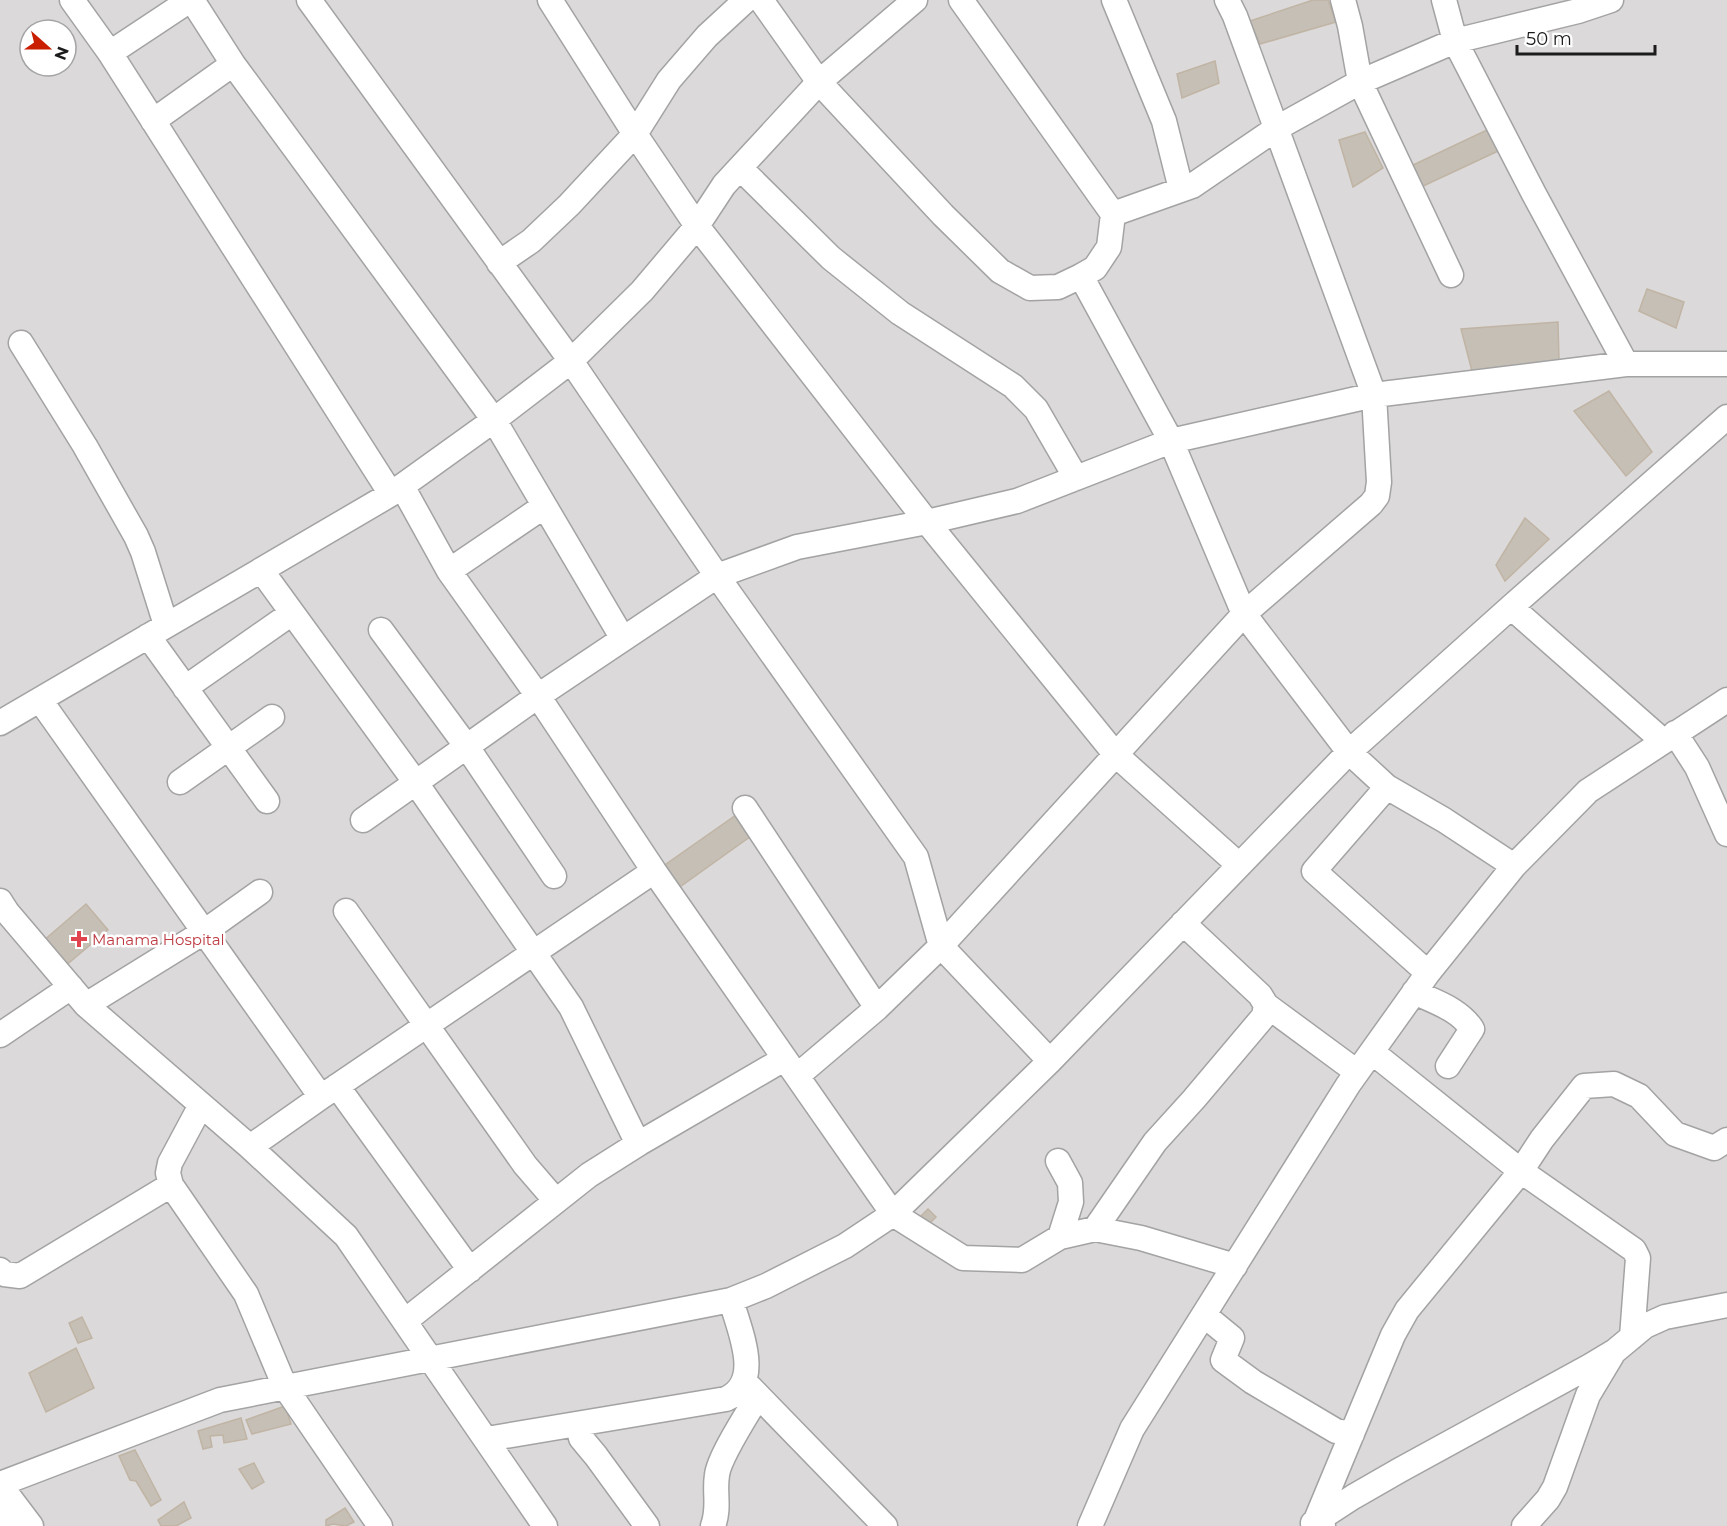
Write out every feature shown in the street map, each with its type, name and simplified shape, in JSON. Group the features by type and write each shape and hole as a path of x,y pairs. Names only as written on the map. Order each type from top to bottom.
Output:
{"street":[{"path":"72,0 110,53 449,571 538,696 654,871 892,1214 963,1258 1022,1260 1060,1237 1095,1229 1141,1238 1235,1266"},
{"path":"110,53 191,0 233,64 494,420 543,507 623,639"},
{"path":"309,0 570,361 717,576 916,857 941,946 1050,1061"},
{"path":"550,0 635,134 697,226 927,522 1116,755 1239,865"},
{"path":"499,263 531,241 569,205 635,134 669,80 707,36 746,0"},
{"path":"761,0 819,82 1000,271 1030,288 1058,287 1095,268 1109,247 1113,214 961,0"},
{"path":"0,723 397,490 494,420 570,361 642,291 697,226 724,185 819,82 915,0"},
{"path":"1114,0 1164,121 1181,189"},
{"path":"1343,0 1360,82 1451,275"},
{"path":"1444,0 1455,41 1533,194 1626,364"},
{"path":"1113,214 1192,186 1277,128 1360,82 1455,41 1578,11 1611,0"},
{"path":"405,1321 589,1175 638,1144 790,1068 877,1008 941,946 1244,614 1371,504 1377,496 1379,482 1374,394 1233,5"},
{"path":"153,121 233,64"},
{"path":"740,168 831,258 900,314 1013,386 1036,409 1076,478"},
{"path":"1081,276 1171,441 1244,614 1349,752 1387,787 1444,820 1514,866"},
{"path":"21,342 85,446 143,552 157,631 185,688 267,801"},
{"path":"363,820 538,696 717,576 796,547 927,522 1017,501 1171,441 1374,394 1626,364 1727,364"},
{"path":"31,1526 0,1484 220,1400 731,1300 766,1286 844,1246 892,1214 1050,1061 1349,752 1727,417"},
{"path":"449,571 543,507"},
{"path":"261,570 416,783 571,1007 638,1144"},
{"path":"1511,607 1669,737 1697,767 1727,834"},
{"path":"185,688 292,613"},
{"path":"381,630 467,747 554,876"},
{"path":"40,700 204,932 470,1270"},
{"path":"1090,1526 1132,1429 1357,1072 1428,973 1514,866 1588,791 1669,737 1716,718 1727,700"},
{"path":"180,782 272,717"},
{"path":"1387,787 1314,871 1428,973"},
{"path":"745,808 877,1008"},
{"path":"250,1147 654,871"},
{"path":"0,1035 204,932 260,892"},
{"path":"0,901 78,996 250,1147 346,1236 545,1526"},
{"path":"346,911 428,1024 525,1165 556,1201"},
{"path":"1183,923 1243,978 1260,995 1266,1005 1357,1072"},
{"path":"1414,992 1458,1013 1472,1029 1448,1066"},
{"path":"1095,1229 1155,1142 1264,1016 1266,1005"},
{"path":"1372,1052 1521,1171 1634,1250 1638,1258 1624,1344 1588,1395 1555,1487 1548,1499 1524,1526"},
{"path":"1317,1524 1393,1335 1407,1311 1521,1171 1542,1139 1584,1086 1614,1084 1639,1096 1675,1134 1720,1144"},
{"path":"201,1105 170,1163 168,1173 171,1185 246,1294 285,1387 380,1526"},
{"path":"1058,1161 1070,1184 1071,1202 1060,1237"},
{"path":"0,1270 4,1274 20,1276 171,1185"},
{"path":"713,1526 718,1498 717,1474 751,1388 731,1300"},
{"path":"1317,1524 1390,1475 1624,1344 1645,1326 1665,1317 1727,1305"},
{"path":"1204,1315 1232,1338 1223,1360 1253,1382 1336,1431 1352,1434"},
{"path":"487,1439 726,1399 751,1388"},
{"path":"751,1388 885,1526"},
{"path":"578,1424 581,1438 597,1456 647,1526"},
{"path":"0,1511 9,1526"}],"shaded area":[{"path":"0,0 1727,0 1727,1526 0,1526"}],"building":[{"path":"1313,0 1328,0 1336,22 1260,44 1250,21"},
{"path":"1215,61 1219,83 1182,98 1177,74"},
{"path":"1489,129 1498,151 1417,189 1411,166"},
{"path":"1365,132 1383,168 1353,187 1339,140"},
{"path":"1647,289 1684,302 1676,328 1639,311"},
{"path":"1558,322 1559,362 1473,375 1461,329"},
{"path":"1609,391 1652,452 1626,476 1574,411"},
{"path":"1525,518 1549,539 1505,581 1496,565"},
{"path":"736,815 751,836 677,889 662,867"},
{"path":"86,904 108,930 64,967 43,941"},
{"path":"928,1209 936,1217 927,1226 919,1218"},
{"path":"82,1317 92,1338 78,1343 69,1323"},
{"path":"76,1348 94,1388 46,1412 29,1373"},
{"path":"285,1406 291,1424 252,1434 246,1420"},
{"path":"241,1418 247,1439 224,1443 223,1435 210,1436 212,1447 203,1449 198,1431"},
{"path":"135,1450 161,1500 151,1506 136,1481 130,1480 119,1456"},
{"path":"254,1463 264,1482 252,1489 239,1469"},
{"path":"184,1502 191,1518 176,1526 161,1526 158,1520"},
{"path":"345,1508 354,1522 346,1526 333,1524 326,1526 326,1520"}],"place":[{"name":"Manama Hospital","path":"79,939"}]}
